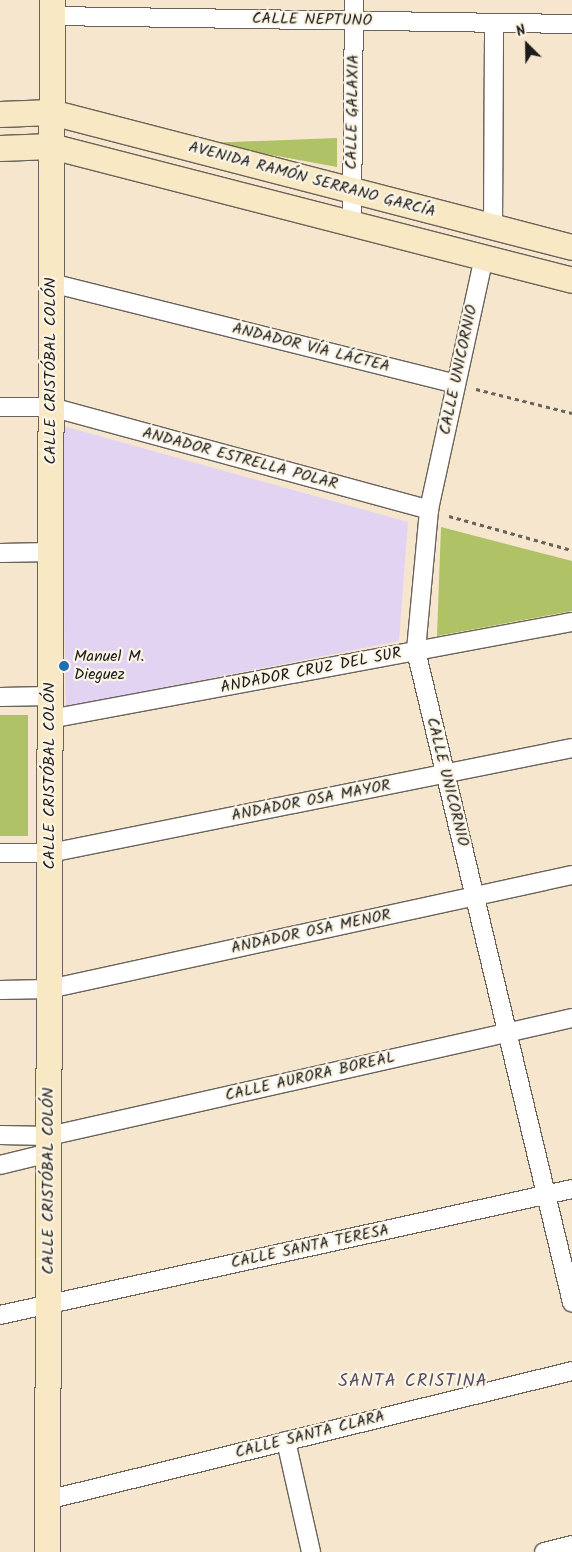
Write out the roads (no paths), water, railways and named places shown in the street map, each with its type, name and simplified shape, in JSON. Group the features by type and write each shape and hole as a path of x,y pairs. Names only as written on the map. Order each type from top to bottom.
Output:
{"street":[{"name":"CALLE GALAXIA","path":"352,224 354,0"},
{"name":"CALLE NEPTUNO","path":"52,8 354,21 572,24"},
{"name":"CALLE CRISTÓBAL COLÓN","path":"47,1552 52,8"},
{"path":"493,227 494,23"},
{"name":"AVENIDA RAMÓN SERRANO GARCÍA","path":"0,114 52,112 572,247"},
{"name":"AVENIDA RAMÓN SERRANO GARCÍA","path":"0,148 51,146 572,280"},
{"name":"CALLE UNICORNIO","path":"484,257 429,510 416,651 572,1303"},
{"name":"ANDADOR VÍA LÁCTEA","path":"51,283 456,384"},
{"name":"ANDADOR ESTRELLA POLAR","path":"0,407 51,407 429,510"},
{"path":"0,553 50,552"},
{"name":"ANDADOR CRUZ DEL SUR","path":"0,697 50,708 416,651 572,622"},
{"name":"ANDADOR OSA MAYOR","path":"0,853 50,853 572,748"},
{"name":"ANDADOR OSA MENOR","path":"0,990 49,989 572,875"},
{"name":"CALLE AURORA BOREAL","path":"0,1165 49,1144 507,1032 572,1018"},
{"path":"0,1135 49,1144"},
{"name":"CALLE SANTA TERESA","path":"0,1315 572,1189"},
{"name":"CALLE SANTA CLARA","path":"48,1500 572,1371"},
{"path":"286,1441 312,1552"},
{"path":"544,1552 572,1545"}],"place":[{"name":"Manuel M. Dieguez","path":"64,666"}],"district":[{"name":"SANTA CRISTINA","path":"413,1382"}]}
